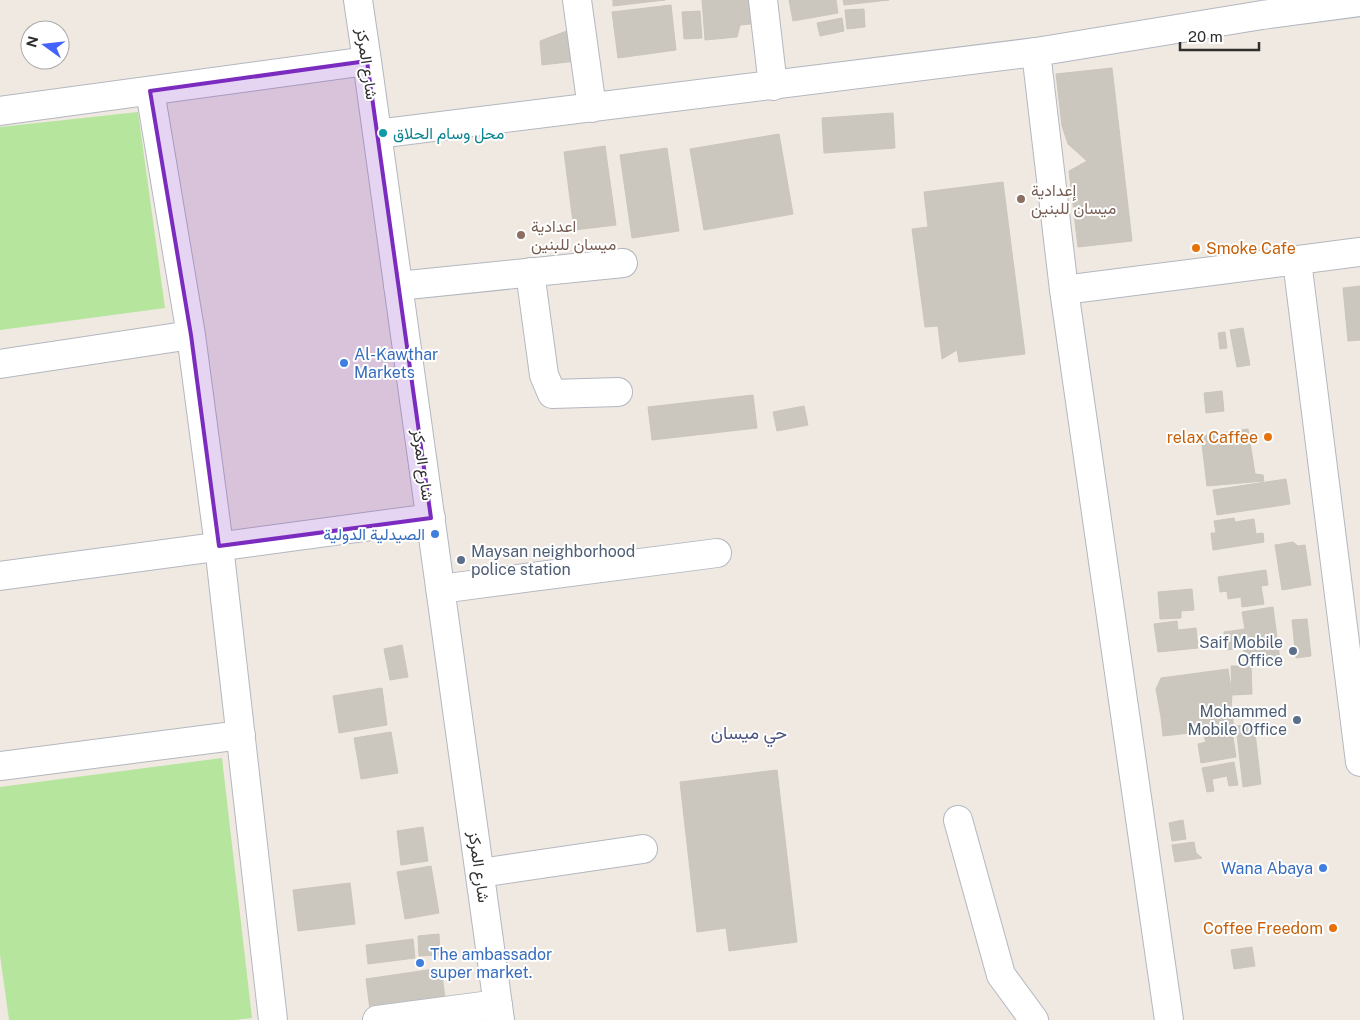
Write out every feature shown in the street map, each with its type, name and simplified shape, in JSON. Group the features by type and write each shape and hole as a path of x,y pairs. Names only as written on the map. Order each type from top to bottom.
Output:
{"street":[{"name":"شارع المركز","path":"358,0 499,1012"},
{"path":"577,0 592,108"},
{"path":"763,0 772,86"},
{"path":"377,134 1036,52 1260,8 1360,2"},
{"path":"1036,52 1064,290 1169,1020"},
{"path":"0,111 368,61"},
{"path":"150,91 191,335 219,546 274,1020"},
{"path":"1064,290 1360,252"},
{"path":"1297,261 1360,762"},
{"path":"398,286 623,262"},
{"path":"530,272 544,375 552,394 618,392"},
{"path":"0,364 191,335"},
{"path":"0,576 431,518"},
{"path":"440,589 717,553"},
{"path":"0,766 241,735"},
{"path":"958,820 1001,975 1034,1020"},
{"path":"480,873 643,850"},
{"path":"377,1020 499,1012"}],"highlighted area":[{"path":"367,61 431,518 219,546 191,335 150,91"}],"green space":[{"path":"138,112 165,308 0,330 0,127"},
{"path":"222,758 252,1018 234,1020 9,1020 0,955 0,787"}],"building":[{"path":"613,0 665,0 613,6"},
{"path":"702,0 758,0 760,23 740,25 737,37 705,40"},
{"path":"789,0 836,0 838,13 793,21"},
{"path":"843,0 889,0 844,5"},
{"path":"671,5 676,50 618,58 612,12"},
{"path":"864,9 865,27 847,29 845,10"},
{"path":"700,11 702,38 684,39 682,12"},
{"path":"842,18 844,31 820,36 817,23"},
{"path":"572,29 576,61 542,65 540,41"},
{"path":"1112,68 1132,241 1078,247 1069,171 1087,161 1068,144 1062,126 1056,74"},
{"path":"893,113 895,148 824,153 822,118"},
{"path":"779,134 793,214 704,230 690,149"},
{"path":"605,146 616,225 574,230 564,152"},
{"path":"667,148 679,231 632,238 620,155"},
{"path":"1003,182 1025,354 959,362 957,350 942,359 938,326 925,327 912,229 928,227 924,192"},
{"path":"1360,286 1360,340 1348,341 1343,288"},
{"path":"1243,328 1250,365 1237,367 1230,330"},
{"path":"1225,332 1227,348 1220,349 1218,333"},
{"path":"1222,391 1224,411 1206,413 1204,393"},
{"path":"753,395 757,428 652,440 648,407"},
{"path":"804,406 808,425 777,431 773,412"},
{"path":"1248,429 1255,474 1263,475 1264,481 1207,486 1201,436"},
{"path":"1286,479 1290,504 1217,515 1213,490"},
{"path":"1234,518 1235,522 1254,519 1256,534 1263,533 1264,542 1213,550 1211,533 1216,533 1214,521"},
{"path":"1293,542 1298,546 1305,545 1311,585 1282,590 1275,545"},
{"path":"1266,570 1268,585 1261,586 1264,604 1242,607 1241,597 1228,599 1227,591 1220,592 1218,577"},
{"path":"1192,589 1194,610 1181,611 1181,618 1160,619 1158,592"},
{"path":"1273,607 1280,660 1256,664 1255,659 1248,658 1242,648 1227,650 1224,632 1245,629 1242,612"},
{"path":"1307,619 1311,656 1296,658 1292,620"},
{"path":"1177,621 1178,630 1196,628 1198,648 1158,652 1154,624"},
{"path":"402,645 408,677 390,680 384,649"},
{"path":"1231,666 1251,666 1252,694 1232,695"},
{"path":"1228,669 1232,695 1231,708 1161,717 1156,689 1161,678"},
{"path":"382,688 387,725 339,733 333,696"},
{"path":"1231,708 1234,728 1163,736 1161,717"},
{"path":"1254,724 1261,784 1243,787 1236,726"},
{"path":"1232,731 1236,757 1201,763 1198,744 1206,742 1204,736"},
{"path":"391,732 398,773 361,779 354,738"},
{"path":"1234,762 1238,785 1229,786 1227,776 1212,779 1214,791 1207,792 1202,768"},
{"path":"777,770 797,942 729,951 726,928 697,932 680,782"},
{"path":"1183,820 1186,839 1172,841 1169,823"},
{"path":"423,827 428,861 401,865 397,831"},
{"path":"1194,842 1196,853 1202,858 1175,862 1172,845"},
{"path":"431,866 439,913 405,919 397,872"},
{"path":"350,883 355,924 298,931 293,890"},
{"path":"439,934 440,955 419,956 418,936"},
{"path":"413,939 415,958 368,964 366,945"},
{"path":"1252,947 1255,966 1234,969 1231,950"},
{"path":"441,968 446,1006 371,1017 366,979"}],"place":[{"name":"محل وسام الحلاق","path":"383,133"},
{"name":"إعدادية ميسان للبنين","path":"1021,199"},
{"name":"اعدادية ميسان للبنين","path":"521,235"},
{"name":"Smoke Cafe","path":"1196,248"},
{"name":"Al-Kawthar Markets","path":"344,363"},
{"name":"relax Caffee","path":"1268,437"},
{"name":"الصيدلية الدولية","path":"435,534"},
{"name":"Maysan neighborhood police station","path":"461,560"},
{"name":"Saif Mobile Office","path":"1293,651"},
{"name":"Mohammed Mobile Office","path":"1297,720"},
{"name":"Wana Abaya","path":"1323,868"},
{"name":"Coffee Freedom","path":"1333,928"},
{"name":"The ambassador super market.","path":"420,963"}],"district":[{"name":"حي ميسان","path":"749,732"}]}
